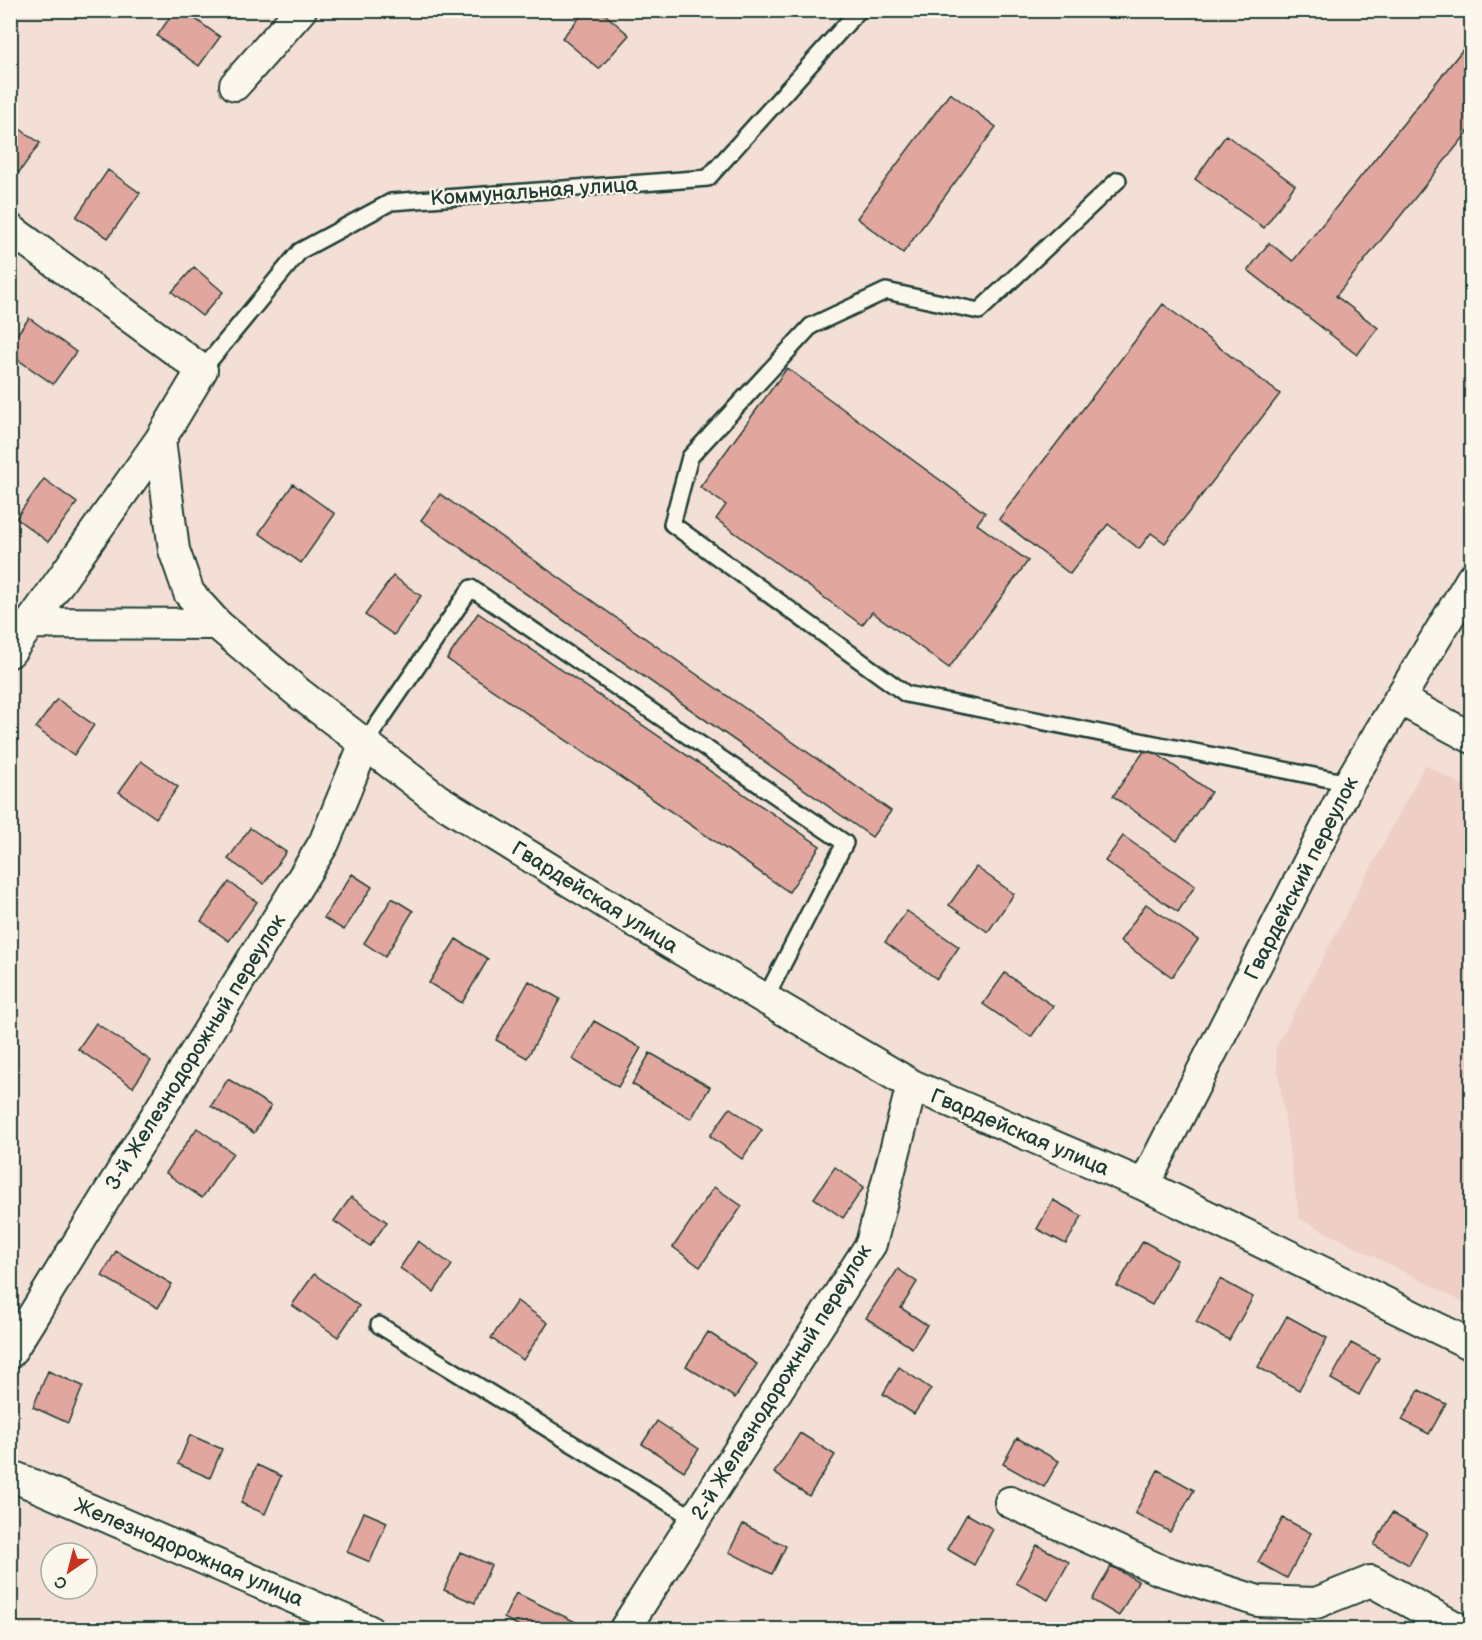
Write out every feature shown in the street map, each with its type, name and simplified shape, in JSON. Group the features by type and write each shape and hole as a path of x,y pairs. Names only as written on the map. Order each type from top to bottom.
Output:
{"street":[{"path":"235,85 301,10"},
{"path":"10,229 202,370 160,440 10,652"},
{"name":"Гвардейская улица","path":"160,440 174,550 189,593 216,624 364,744 437,799 765,999 912,1085 1144,1185 1472,1345"},
{"name":"Гвардейский переулок","path":"1144,1185 1349,783 1472,578"},
{"path":"31,623 216,624"},
{"path":"1399,699 1472,738"},
{"name":"3-й Железнодорожный переулок","path":"10,1353 324,843 364,744"},
{"name":"2-й Железнодорожный переулок","path":"624,1629 871,1244 912,1085"},
{"name":"Железнодорожная улица","path":"10,1475 368,1629"},
{"path":"1010,1502 1160,1570 1258,1601 1316,1604 1371,1581 1461,1629"}],"lane":[{"name":"Коммунальная улица","path":"202,370 300,251 391,202 708,178 859,10"},
{"path":"1118,180 979,311 886,291 811,326 690,457 672,525 906,694 1349,783"},
{"path":"364,744 471,588 845,843 765,999"},
{"path":"379,1325 695,1519"}],"shaded area":[{"path":"1425,765 1471,790 1471,1306 1299,1218 1275,1049"}],"building":[{"path":"175,10 183,10 220,37 199,66 157,36"},
{"path":"586,10 600,10 629,35 599,69 562,38"},
{"path":"1472,38 1472,127 1336,296 1378,328 1357,355 1248,270 1269,243 1293,261"},
{"path":"950,93 996,127 903,253 857,218"},
{"path":"14,125 40,143 15,178 10,175 10,129"},
{"path":"1226,135 1295,185 1264,228 1195,179"},
{"path":"108,170 140,193 108,238 76,217"},
{"path":"194,267 223,292 202,316 172,292"},
{"path":"1163,304 1280,394 1165,543 1151,533 1139,549 1108,524 1070,574 999,519"},
{"path":"29,318 76,352 53,384 10,354 10,344"},
{"path":"787,368 985,513 977,524 1028,561 949,668 872,612 862,625 716,519 726,505 700,487"},
{"path":"44,479 77,503 48,542 16,518"},
{"path":"293,484 335,514 301,563 259,533"},
{"path":"440,494 891,811 872,837 421,520"},
{"path":"393,576 421,596 394,635 365,615"},
{"path":"478,613 820,846 789,892 447,659"},
{"path":"57,699 94,725 74,755 36,728"},
{"path":"1147,747 1211,792 1177,841 1113,796"},
{"path":"141,761 178,787 156,818 119,792"},
{"path":"250,828 286,852 264,884 228,859"},
{"path":"1123,836 1195,886 1178,912 1105,861"},
{"path":"976,867 1014,894 988,932 949,905"},
{"path":"352,874 372,887 344,930 324,918"},
{"path":"229,882 257,902 229,941 201,921"},
{"path":"392,898 413,911 385,957 364,943"},
{"path":"1146,904 1198,940 1172,977 1120,941"},
{"path":"907,911 959,947 937,979 885,942"},
{"path":"456,939 488,959 462,1003 429,983"},
{"path":"1005,973 1053,1006 1031,1037 983,1004"},
{"path":"529,981 560,999 527,1058 496,1040"},
{"path":"594,1021 641,1048 618,1087 572,1059"},
{"path":"96,1023 151,1061 133,1087 78,1049"},
{"path":"650,1053 710,1087 691,1119 632,1084"},
{"path":"228,1079 271,1106 254,1133 211,1106"},
{"path":"730,1108 762,1130 742,1159 710,1136"},
{"path":"197,1128 233,1153 202,1198 166,1173"},
{"path":"835,1167 864,1187 843,1218 814,1198"},
{"path":"714,1187 742,1206 700,1267 673,1247"},
{"path":"351,1197 387,1222 370,1246 334,1221"},
{"path":"1053,1200 1082,1216 1066,1244 1037,1229"},
{"path":"418,1241 452,1265 434,1292 400,1268"},
{"path":"1143,1241 1177,1260 1152,1305 1117,1286"},
{"path":"116,1251 172,1284 158,1308 102,1276"},
{"path":"898,1269 917,1282 901,1308 927,1325 912,1348 866,1318"},
{"path":"314,1274 359,1306 338,1337 292,1305"},
{"path":"1220,1279 1253,1297 1229,1340 1196,1322"},
{"path":"517,1301 548,1323 523,1360 491,1338"},
{"path":"1287,1316 1327,1338 1299,1390 1258,1367"},
{"path":"708,1332 757,1364 735,1398 686,1366"},
{"path":"1351,1343 1379,1358 1359,1395 1331,1379"},
{"path":"899,1367 931,1389 914,1414 883,1394"},
{"path":"48,1371 83,1386 68,1423 33,1407"},
{"path":"1419,1390 1446,1404 1429,1434 1402,1420"},
{"path":"657,1421 699,1449 684,1471 642,1444"},
{"path":"800,1433 835,1455 809,1496 774,1473"},
{"path":"190,1435 222,1449 210,1478 178,1464"},
{"path":"1017,1438 1059,1461 1044,1487 1003,1464"},
{"path":"257,1465 281,1476 265,1514 241,1503"},
{"path":"1158,1470 1194,1490 1170,1532 1135,1513"},
{"path":"364,1512 387,1522 370,1562 347,1552"},
{"path":"1392,1513 1427,1533 1409,1565 1374,1545"},
{"path":"967,1514 993,1529 974,1565 947,1549"},
{"path":"1283,1518 1311,1533 1287,1578 1258,1562"},
{"path":"743,1524 786,1546 772,1574 729,1552"},
{"path":"1037,1545 1069,1562 1048,1600 1016,1583"},
{"path":"460,1552 491,1565 475,1603 444,1590"},
{"path":"1111,1566 1138,1581 1119,1616 1092,1600"},
{"path":"516,1593 590,1630 527,1630 504,1618"},
{"path":"1171,1621 1187,1630 1166,1630"}]}
